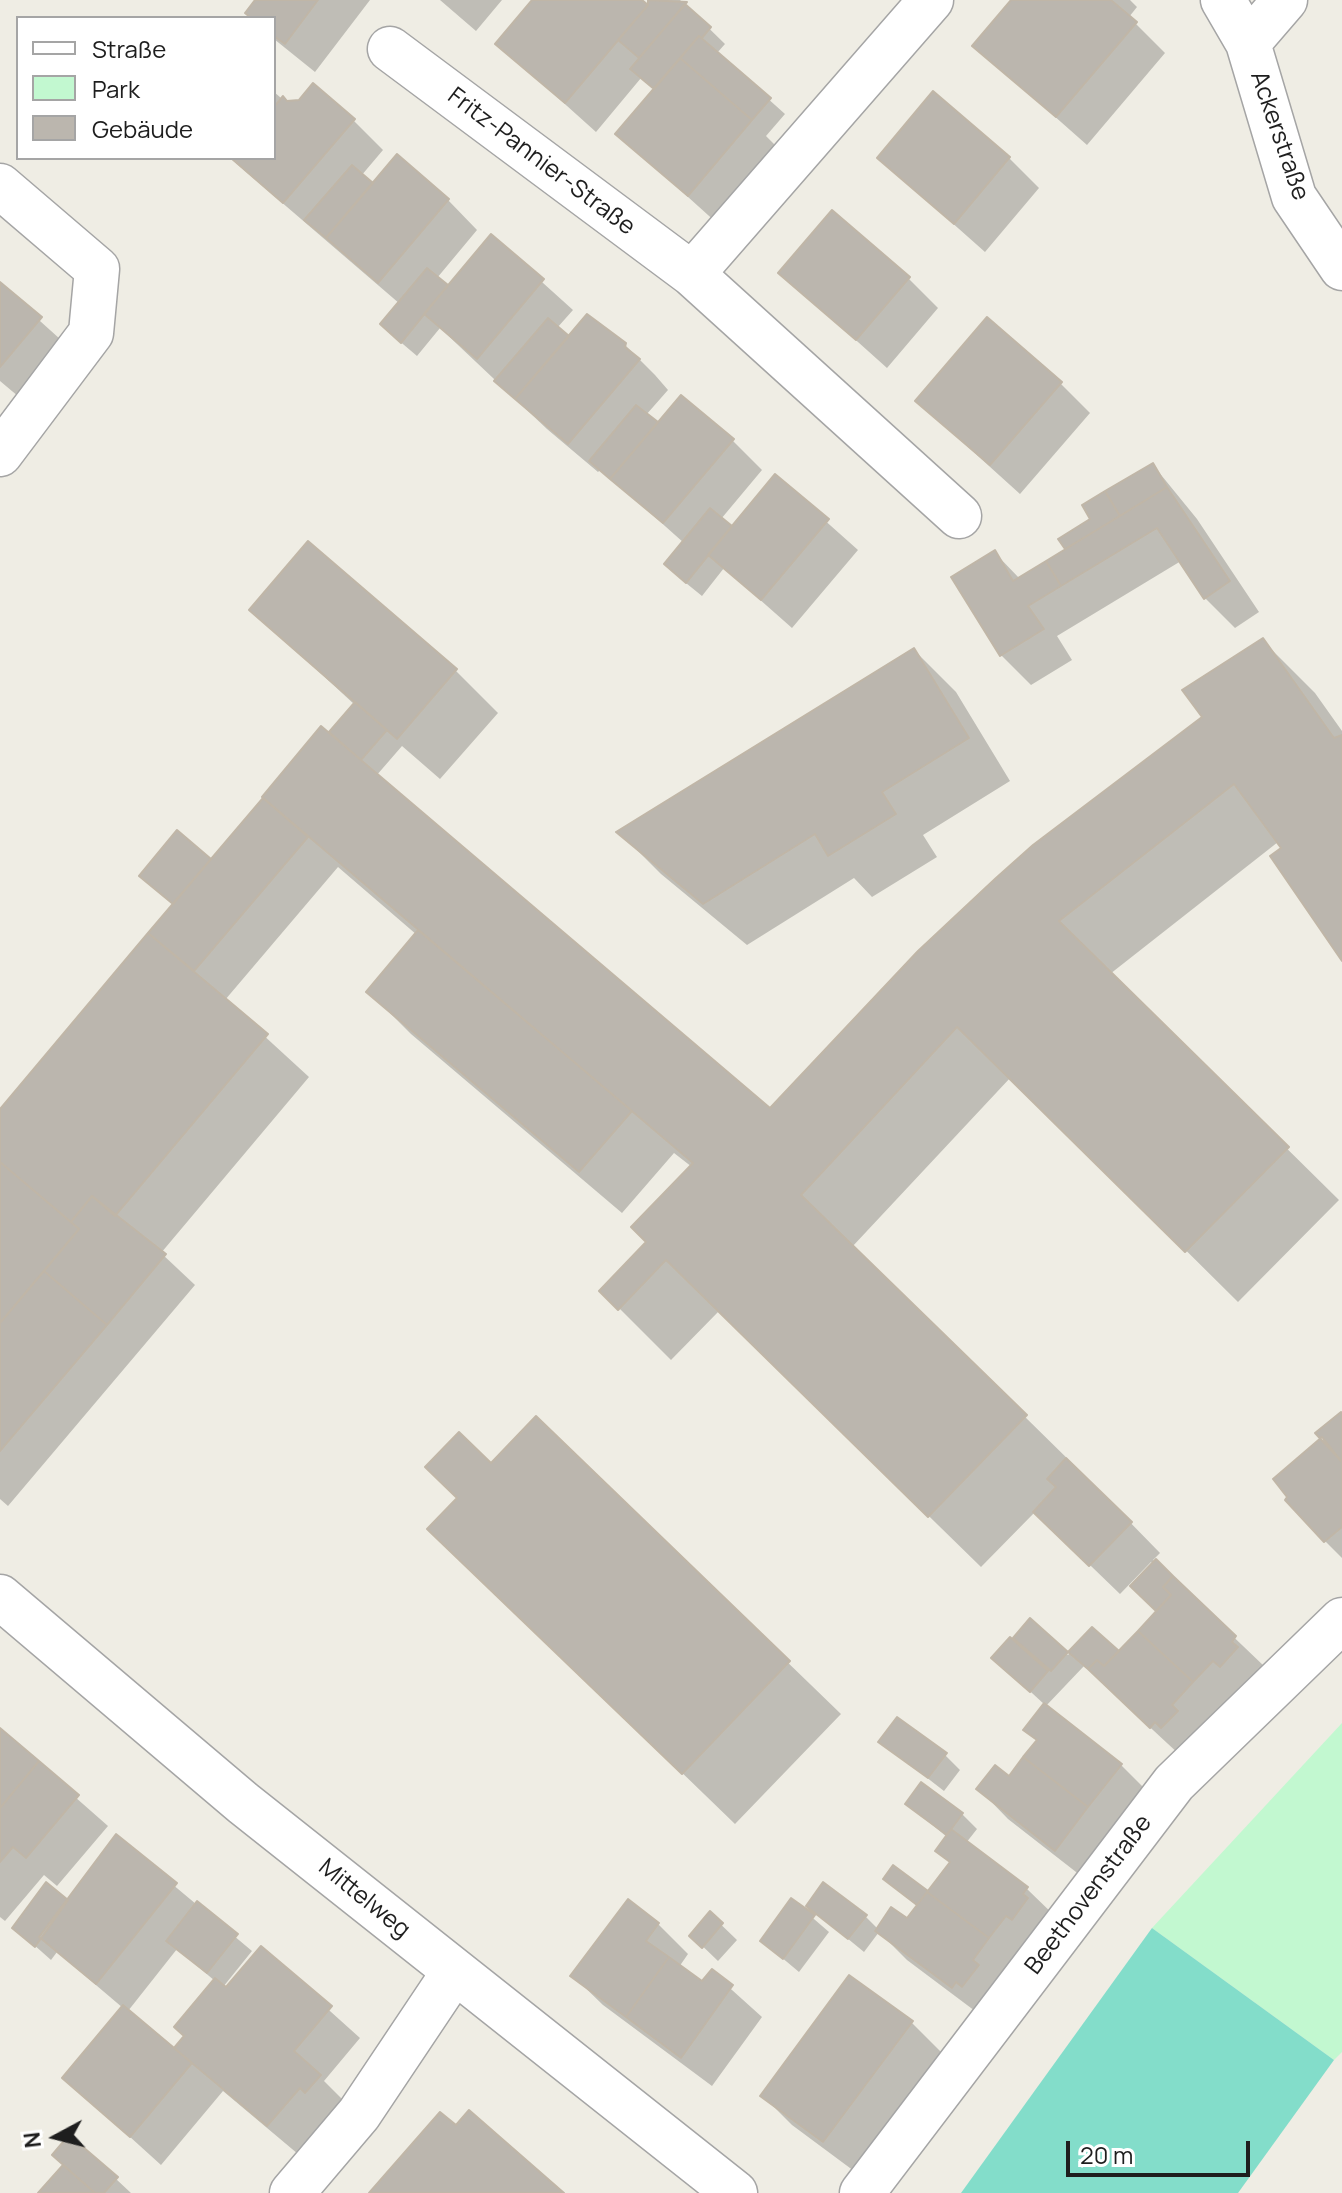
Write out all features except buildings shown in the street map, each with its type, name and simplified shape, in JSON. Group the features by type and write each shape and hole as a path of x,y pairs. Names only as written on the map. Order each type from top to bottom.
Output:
{"street":[{"path":"692,274 931,0"},
{"name":"Ackerstraße","path":"1223,0 1248,43 1294,197 1342,268"},
{"path":"1248,43 1285,0"},
{"name":"Fritz-Pannier-Straße","path":"390,49 692,274 959,516"},
{"path":"0,186 97,269 91,333 0,454"},
{"name":"Mittelweg","path":"0,1597 243,1803 735,2193"},
{"name":"Beethovenstraße","path":"862,2193 1174,1783 1342,1620"},
{"path":"292,2193 359,2114 454,1972"}],"green space":[{"path":"1342,1723 1342,2052 1334,2060 1152,1928"}],"shaded area":[{"path":"1152,1928 1334,2060 1238,2193 961,2193"}]}
